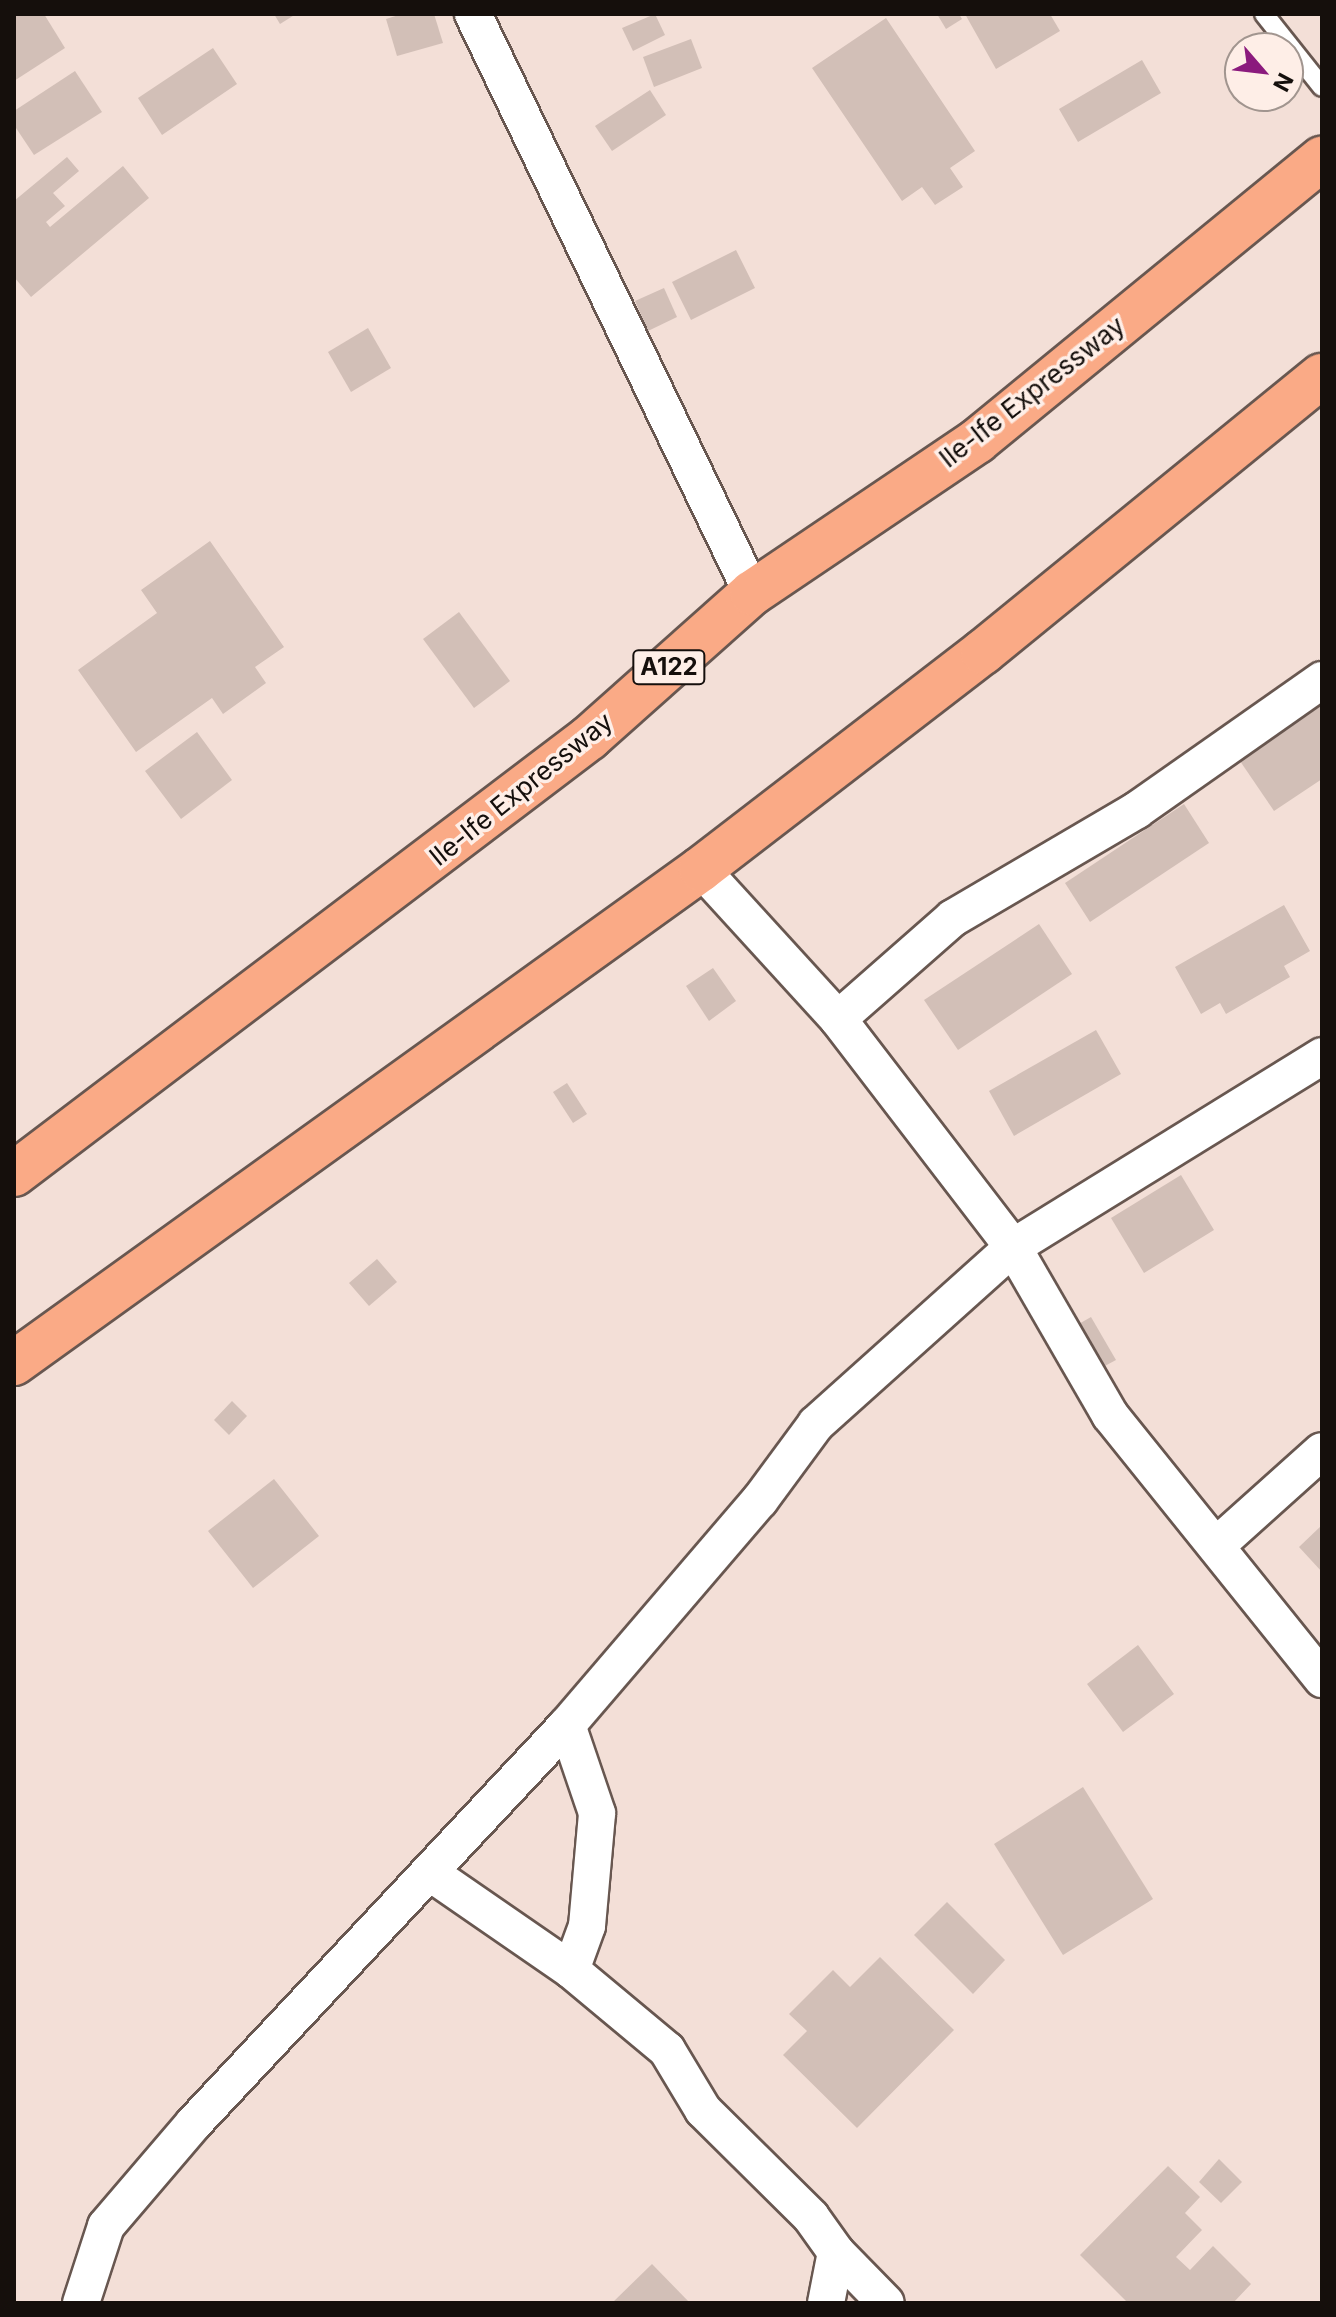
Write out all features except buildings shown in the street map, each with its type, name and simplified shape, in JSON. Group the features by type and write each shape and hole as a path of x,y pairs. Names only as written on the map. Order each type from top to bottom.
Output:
{"highway":[{"name":"Ile-Ife Expressway","path":"14,1174 589,738 752,593 977,441 1322,159"},
{"path":"14,1363 701,869 983,652 1322,376"}],"street":[{"path":"473,14 752,593"},
{"path":"838,1019 953,918 1137,810 1322,680"},
{"path":"701,869 838,1019 1013,1247 1110,1415 1322,1679"},
{"path":"81,2303 106,2226 194,2123 567,1725 760,1500 816,1424 1013,1247 1322,1056"},
{"path":"1216,1546 1322,1451"},
{"path":"567,1725 597,1813 587,1926 571,1970"},
{"path":"429,1872 571,1970 667,2050 703,2110 811,2217 836,2252 886,2303"},
{"path":"826,2303 836,2252"}],"lane":[{"path":"1264,14 1322,87"}]}
